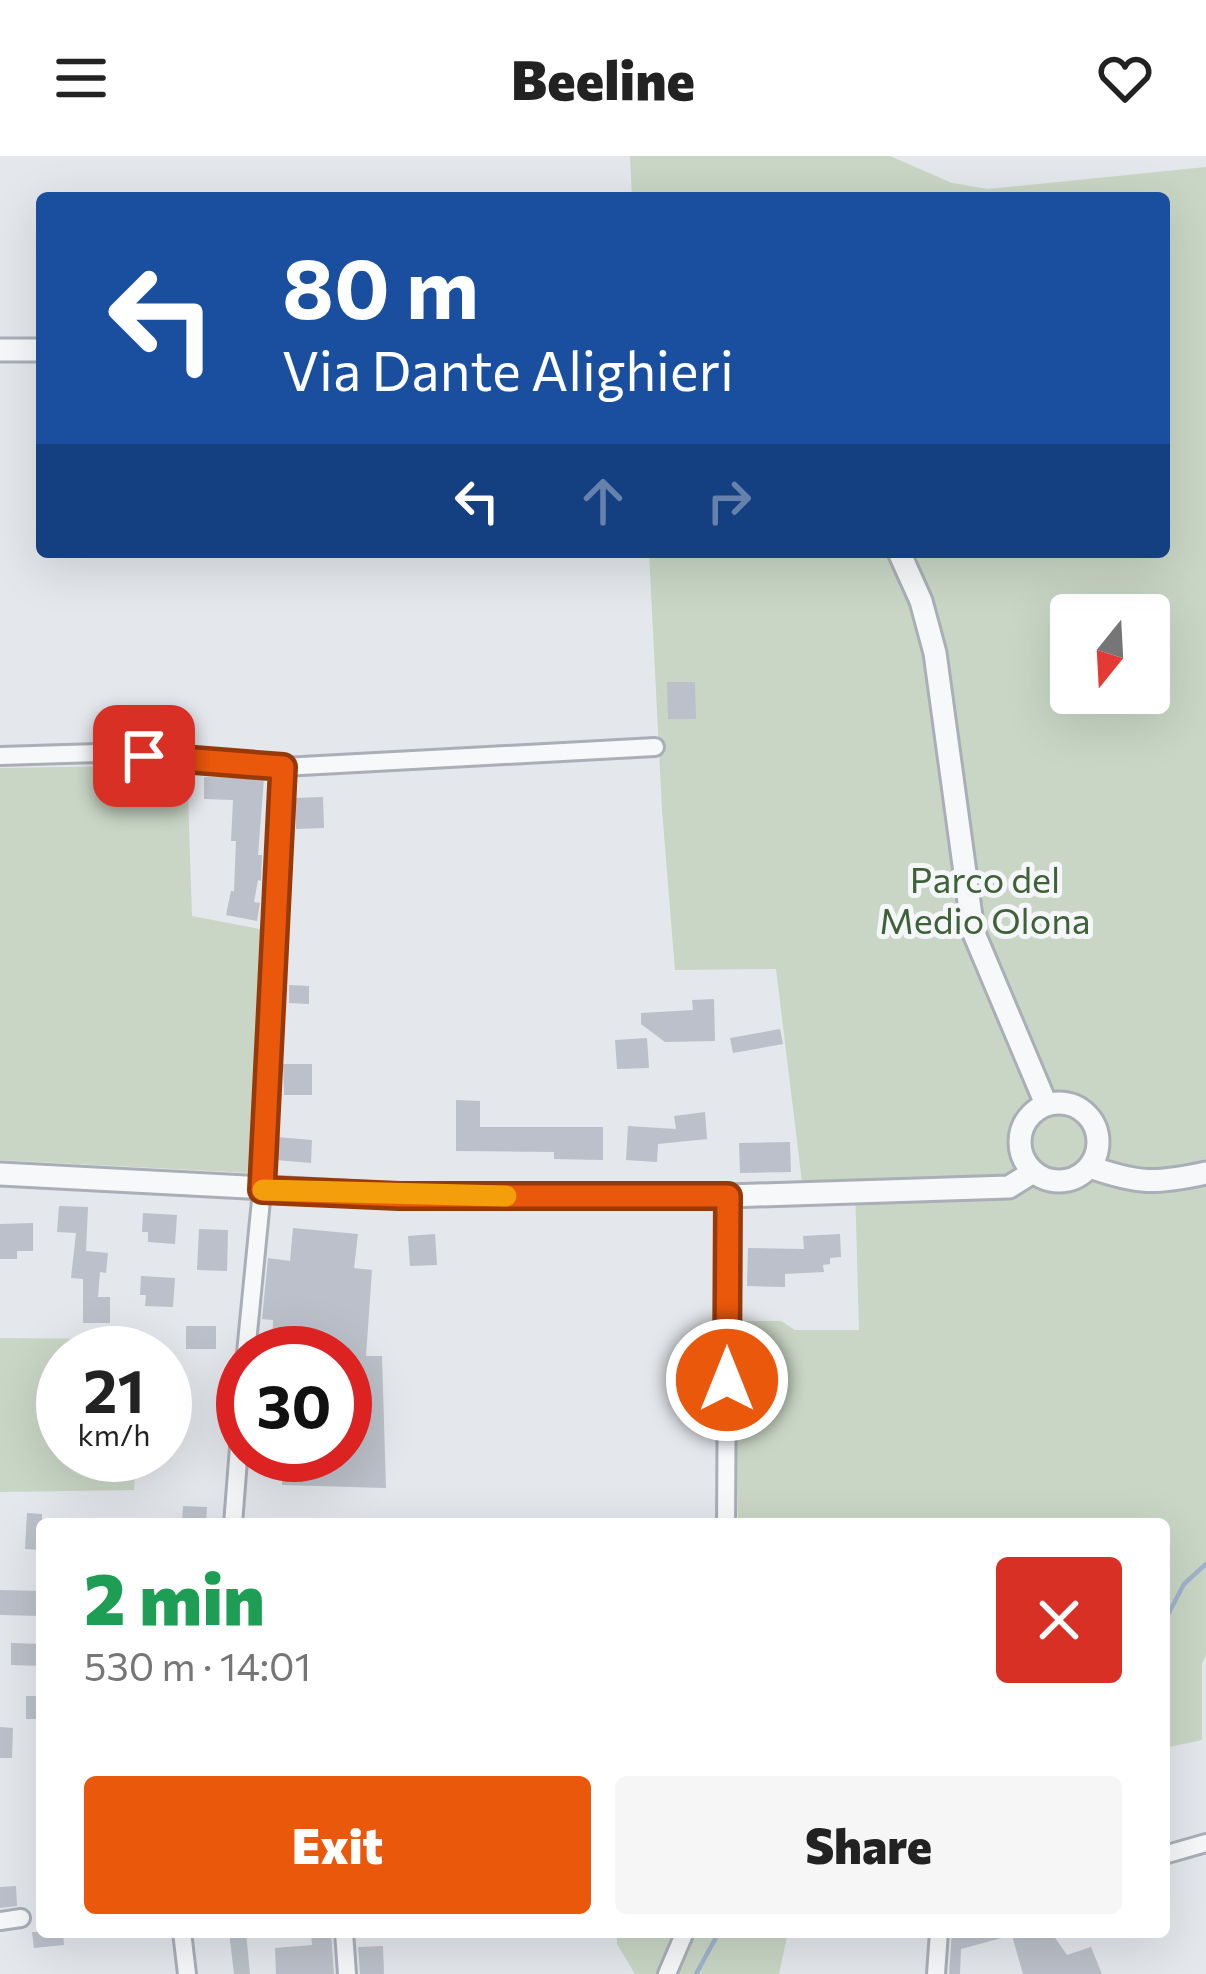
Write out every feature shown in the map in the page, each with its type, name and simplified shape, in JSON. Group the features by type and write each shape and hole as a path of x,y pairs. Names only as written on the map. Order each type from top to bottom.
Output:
{"street":[{"path":"0,350 36,350"},
{"path":"902,558 921,601 935,653 973,931 1046,1104"},
{"path":"0,756 98,753 283,767 655,747"},
{"path":"249,1326 262,1190 283,767"},
{"path":"1064,1102 1081,1108 1094,1122 1099,1137 1090,1168 1072,1179 1052,1181 1033,1172 1022,1155 1020,1134 1029,1116 1046,1104 1064,1102"},
{"path":"1090,1168 1156,1184 1206,1174"},
{"path":"0,1174 399,1196 728,1196 1009,1187 1033,1172"},
{"path":"726,1518 728,1196"},
{"path":"233,1518 236,1482"},
{"path":"1170,1853 1206,1843"},
{"path":"0,1921 21,1918"},
{"path":"183,1938 187,1974"},
{"path":"344,1938 347,1974"},
{"path":"667,1974 682,1938"},
{"path":"936,1974 938,1938"}],"green space":[{"name":"Parco del Medio Olona","path":"630,156 890,156 952,183 988,189 1206,167 1206,1655 1202,1740 1170,1747 1170,1518 738,1518 734,1321 781,1321 795,1330 859,1330 855,1184 802,1182 776,969 675,970 649,558 1170,558 1170,192 632,192"},
{"path":"187,765 192,916 265,930 250,1173 0,1160 0,768"},
{"path":"0,1338 36,1338 36,1482 134,1482 134,1490 0,1492"},
{"path":"617,1938 787,1938 779,1974 635,1974"}],"building":[{"path":"667,682 695,682 696,719 668,719"},
{"path":"204,777 264,778 258,855 262,855 261,881 254,902 260,903 257,921 226,915 234,891 233,800 204,799"},
{"path":"323,797 324,828 296,829 295,798"},
{"path":"289,985 309,986 309,1004 289,1003"},
{"path":"714,999 715,1041 665,1042 641,1024 641,1013 693,1010 692,1000"},
{"path":"780,1029 783,1044 733,1053 730,1038"},
{"path":"647,1038 649,1068 617,1069 615,1040"},
{"path":"283,1064 312,1064 312,1095 284,1095"},
{"path":"456,1100 480,1101 480,1127 603,1127 603,1160 554,1159 554,1152 456,1151"},
{"path":"705,1112 707,1139 658,1144 657,1162 626,1160 628,1126 676,1129 674,1116"},
{"path":"277,1137 312,1140 311,1163 276,1160"},
{"path":"790,1142 791,1172 740,1173 739,1143"},
{"path":"59,1206 88,1207 86,1251 108,1253 98,1297 110,1297 110,1323 83,1323 83,1279 71,1278 76,1233 57,1232"},
{"path":"143,1213 177,1215 175,1244 148,1242 148,1232 142,1232"},
{"path":"33,1223 33,1251 17,1251 17,1259 0,1259 0,1224"},
{"path":"293,1228 358,1234 354,1268 372,1270 368,1326 273,1326 273,1320 262,1319 268,1258 290,1261"},
{"path":"199,1229 228,1230 227,1271 197,1270"},
{"path":"435,1234 437,1265 410,1266 408,1236"},
{"path":"840,1234 841,1257 830,1258 830,1264 823,1265 824,1272 785,1274 785,1287 747,1286 748,1248 804,1249 803,1236"},
{"path":"141,1276 175,1278 173,1307 145,1306"},
{"path":"192,1326 216,1326 216,1349 192,1349"},
{"path":"372,1356 382,1356 386,1488 282,1485 372,1482"},
{"path":"183,1506 207,1507 206,1518 182,1518"},
{"path":"27,1513 42,1514 36,1518 36,1550 25,1549"},
{"path":"0,1590 36,1591 36,1616 0,1615"},
{"path":"11,1643 36,1644 36,1666 11,1665"},
{"path":"26,1696 36,1696 36,1719 26,1719"},
{"path":"0,1727 13,1728 12,1758 0,1758"},
{"path":"16,1886 17,1906 0,1908 0,1887"},
{"path":"32,1932 36,1938 63,1938 64,1945 34,1948"},
{"path":"230,1938 247,1938 250,1974 234,1974"},
{"path":"311,1938 331,1938 334,1974 276,1974 275,1948 312,1945"},
{"path":"952,1938 1002,1938 961,1949 960,1974 949,1974"},
{"path":"1013,1938 1055,1938 1067,1955 1091,1947 1102,1974 1023,1974"},
{"path":"383,1946 384,1974 360,1974 358,1947"}],"waterway":[{"path":"1170,1611 1184,1584 1206,1564"},
{"path":"696,1974 716,1938"}],"slow traffic":[{"path":"263,1190 506,1196"}],"route":[{"path":"144,756 283,767 262,1190 399,1196 728,1196 727,1380"}]}
